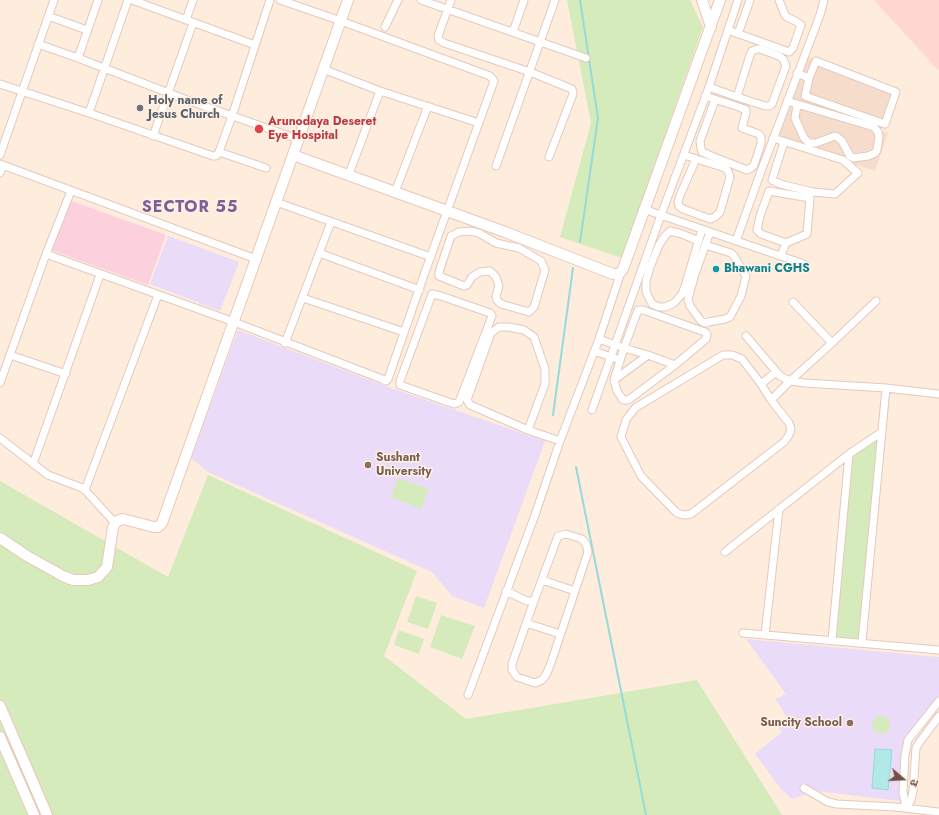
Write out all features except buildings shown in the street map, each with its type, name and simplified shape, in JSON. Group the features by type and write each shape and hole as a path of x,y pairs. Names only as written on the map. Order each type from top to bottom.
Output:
{"street":[{"path":"0,155 54,0"},
{"path":"78,58 98,0"},
{"path":"89,112 128,0"},
{"path":"132,0 255,45"},
{"path":"186,20 192,0"},
{"path":"0,84 89,112 153,136 216,156 219,152 232,116 270,0"},
{"path":"46,254 100,275 234,322 386,381 388,379 493,84 492,78 341,21 280,0"},
{"path":"0,538 27,556 62,576 73,580 88,580 98,577 107,567 113,527 117,521 123,519 154,527 158,527 162,523 348,0"},
{"path":"385,27 398,0"},
{"path":"421,0 586,58"},
{"path":"451,0 438,36 439,40 530,72 572,89 573,94 549,157"},
{"path":"513,32 524,0"},
{"path":"496,166 555,0"},
{"path":"702,0 711,27"},
{"path":"468,695 535,515 560,441 599,339 620,272 623,269 643,209 720,0"},
{"path":"592,410 614,344 709,87 738,0"},
{"path":"738,34 750,0"},
{"path":"728,30 789,52 793,48 801,25 785,15 779,0"},
{"path":"736,241 773,138 820,15 824,0"},
{"path":"48,16 87,30"},
{"path":"153,136 194,23"},
{"path":"38,44 168,93 298,139"},
{"path":"709,87 737,97 765,106 769,106 772,104 786,66 783,60 779,56 760,49 752,51 737,97"},
{"path":"816,61 896,92 885,124 805,96 809,78 816,61"},
{"path":"323,69 380,91 479,123"},
{"path":"797,74 809,78"},
{"path":"348,174 380,91"},
{"path":"705,96 746,110 742,128 759,134 761,137 761,144 754,164 747,170 705,154 701,149 700,141 715,100"},
{"path":"787,101 874,128 878,132 879,138 877,150 875,153 868,156 853,158 850,156 842,141 837,137 816,143 810,143 804,138 795,118 797,105"},
{"path":"395,192 428,106"},
{"path":"773,138 843,160 858,173 835,194 813,192 780,184 772,180 784,142"},
{"path":"219,152 266,168"},
{"path":"293,155 504,231 613,274 620,272"},
{"path":"684,155 725,168 728,171 730,177 720,212 710,220 679,206 678,202 696,159"},
{"path":"0,173 1,165 256,259"},
{"path":"0,383 46,254 71,191"},
{"path":"781,256 786,243 807,234 810,198 769,191 760,216 757,230 761,234 786,243"},
{"path":"276,202 431,257"},
{"path":"643,209 804,264"},
{"path":"285,343 331,222"},
{"path":"702,230 702,243 688,299 690,306 705,323 730,317 741,296 746,276 731,253 702,243 679,233 670,231 664,236 659,245 646,281 646,292 652,304 659,307 665,307 674,303 682,294 702,243 710,232"},
{"path":"470,231 479,233 496,243 504,245 519,248 541,261 545,270 534,307 529,312 500,304 496,296 499,286 496,277 490,271 480,272 472,277 467,285 464,286 439,276 451,236 459,232 470,231"},
{"path":"496,243 504,231"},
{"path":"504,231 504,245"},
{"path":"319,253 420,290"},
{"path":"33,464 100,275"},
{"path":"432,294 442,296 490,313 492,316 459,402 454,404 400,384 414,343 432,294"},
{"path":"85,490 158,295"},
{"path":"303,298 404,334 414,343"},
{"path":"771,400 790,380 876,301"},
{"path":"793,302 832,343"},
{"path":"639,309 705,332 706,334 706,339 675,365 628,400 621,398 614,385 614,380 624,348 639,309"},
{"path":"528,430 545,384 545,369 534,337 524,330 499,327 491,333 466,400 470,405 528,430 560,441"},
{"path":"404,334 417,333"},
{"path":"746,336 776,372 780,376 790,380 805,383 886,388 939,394"},
{"path":"599,339 675,365"},
{"path":"594,351 620,360"},
{"path":"10,355 66,374"},
{"path":"614,380 648,355"},
{"path":"723,355 732,355 742,359 771,400 789,423 791,429 790,435 784,442 691,514 685,515 676,512 640,476 621,437 626,420 635,408 723,355"},
{"path":"761,384 776,372"},
{"path":"862,642 886,388"},
{"path":"725,552 849,454 882,432"},
{"path":"0,438 48,475 85,490 115,523"},
{"path":"832,640 849,454"},
{"path":"765,635 779,509"},
{"path":"566,534 582,539 586,544 588,552 546,675 542,680 535,683 517,677 512,670 512,664 542,580 558,536 566,534"},
{"path":"542,580 574,591"},
{"path":"506,591 527,601 534,601"},
{"path":"526,623 560,634"},
{"path":"743,633 862,642 939,650"},
{"path":"905,812 903,792 908,740 939,701"},
{"path":"0,706 47,815"},
{"path":"905,812 911,800 913,791 916,748 939,716"},
{"path":"0,737 34,815"},
{"path":"804,788 822,799 833,803 905,812 939,812"}],"shaded area":[{"path":"874,0 939,0 939,71"},
{"path":"808,57 900,91 886,130 793,98"},
{"path":"792,99 888,133 875,171 778,138"},
{"path":"69,200 166,235 148,285 51,250"},
{"path":"168,236 239,262 220,311 150,284"},
{"name":"Sushant University","path":"238,330 388,387 545,441 484,608 452,596 432,572 208,472 191,458"},
{"name":"Suncity School","path":"746,639 939,657 939,695 905,739 900,801 816,791 792,799 781,789 755,754 782,732 778,727 788,719 775,699 786,694"}],"green space":[{"path":"567,0 690,0 703,27 622,258 560,237 591,123"},
{"path":"878,439 860,639 835,637 852,457"},
{"path":"208,475 417,571 384,656 466,719 697,680 782,815 0,815 0,481 168,577"},
{"path":"398,478 429,489 421,509 391,497"},
{"path":"416,596 437,603 428,629 407,622"},
{"path":"441,615 475,626 462,659 430,647"},
{"path":"399,630 424,639 419,654 394,645"},
{"path":"877,716 885,716 890,721 888,732 885,734 877,734 872,729 872,721"}],"water":[{"path":"875,749 892,750 888,790 872,788"}],"waterway":[{"path":"580,0 598,118 580,242"},
{"path":"553,415 573,268"},
{"path":"576,467 646,815"}],"place":[{"name":"Holy name of Jesus Church","path":"140,108"},
{"name":"Arunodaya Deseret Eye Hospital","path":"259,129"},
{"name":"Bhawani CGHS","path":"716,269"},
{"name":"Sushant University","path":"368,465"},
{"name":"Suncity School","path":"850,723"}],"district":[{"name":"SECTOR 55","path":"190,208"}]}
